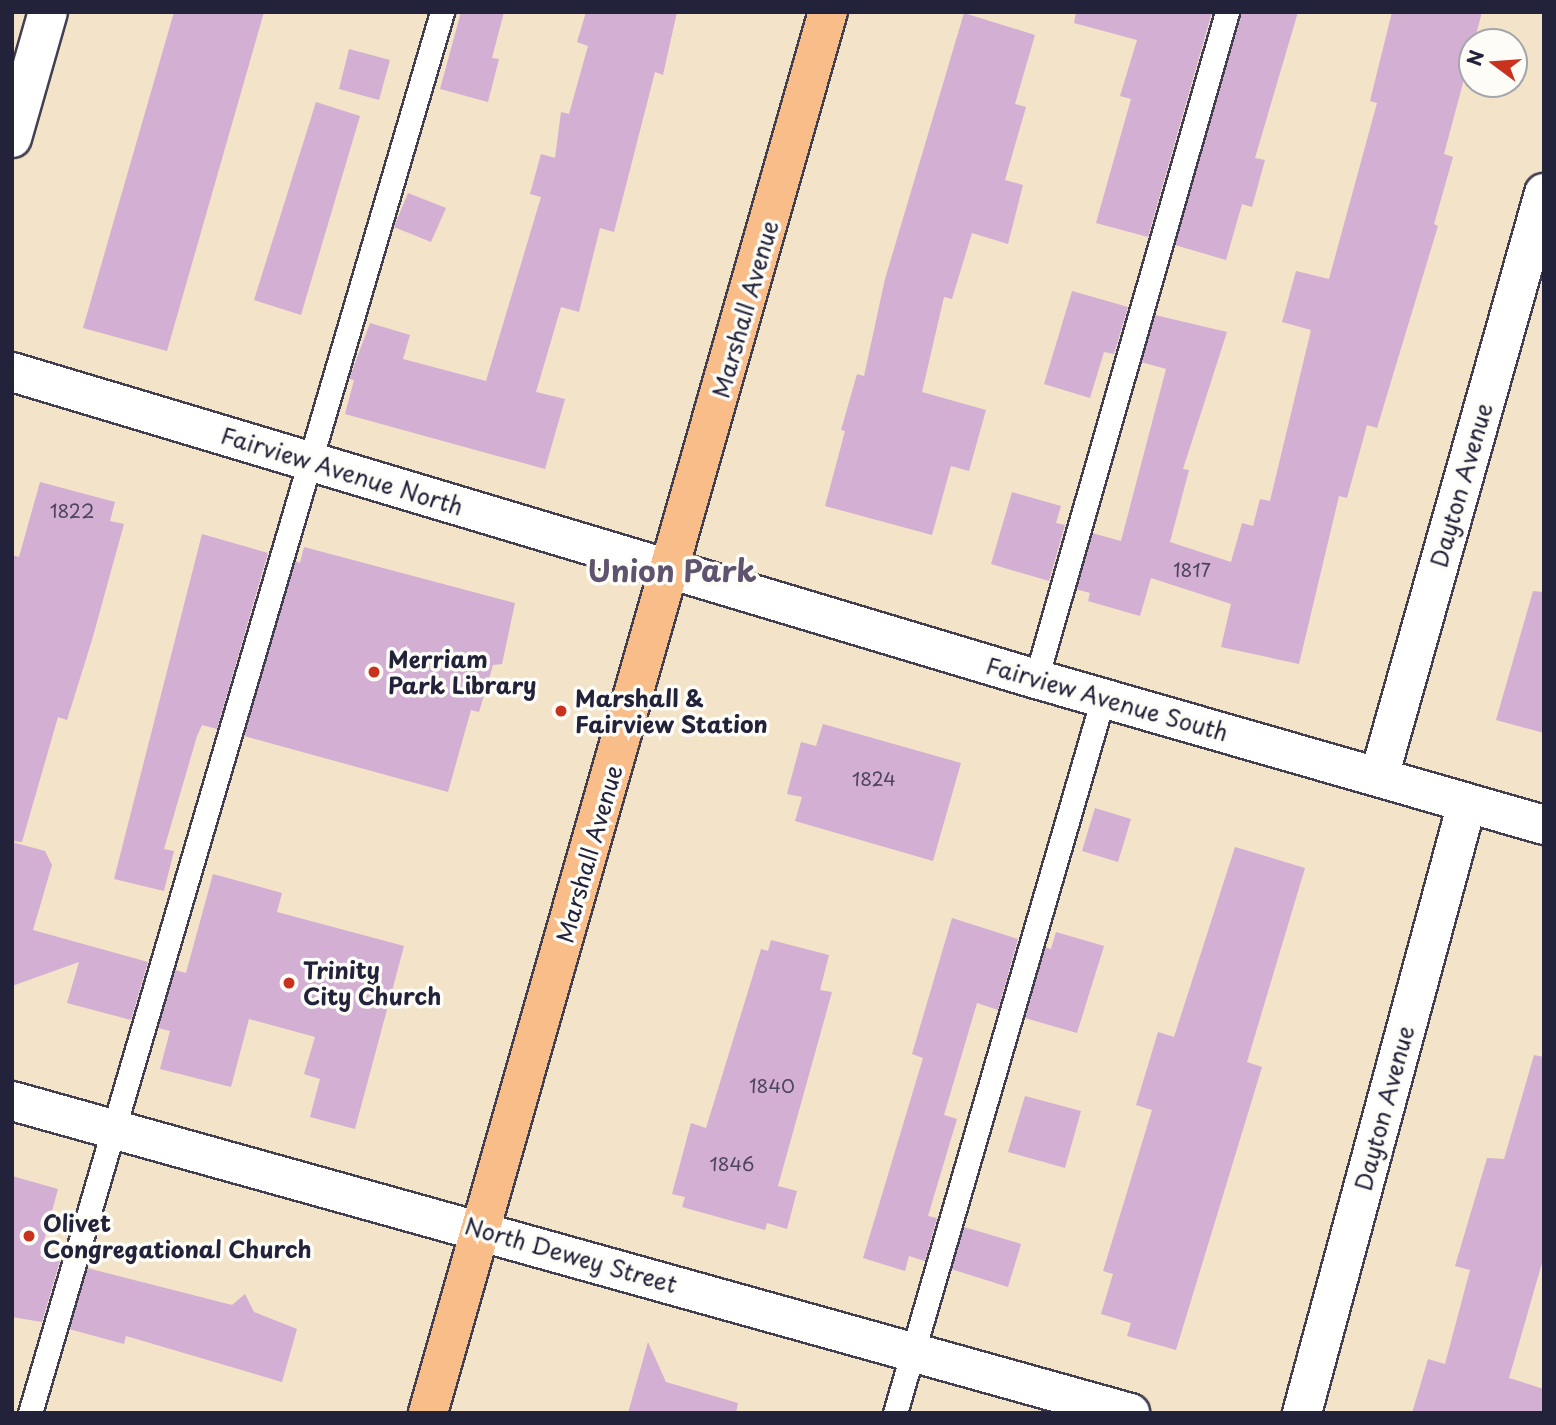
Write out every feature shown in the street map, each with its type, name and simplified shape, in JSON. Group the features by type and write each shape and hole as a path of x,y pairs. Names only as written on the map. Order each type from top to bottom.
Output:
{"main road":[{"name":"Marshall Avenue","path":"428,1413 479,1229 672,570 828,12"}],"street":[{"path":"12,138 48,12"},
{"name":"Dayton Avenue","path":"1378,777 1544,192"},
{"name":"Fairview Avenue North","path":"12,372 672,570"},
{"name":"Fairview Avenue South","path":"672,570 1036,679 1544,825"},
{"name":"Dayton Avenue","path":"1302,1413 1467,803"},
{"name":"North Dewey Street","path":"12,1101 479,1229 1130,1413"}],"lane":[{"path":"30,1413 111,1130 442,12"},
{"path":"1036,679 1227,12"},
{"path":"895,1413 1103,698"}],"building":[{"path":"174,12 264,12 167,351 83,328"},
{"path":"461,12 504,12 492,58 499,59 488,102 440,89"},
{"path":"586,12 677,12 663,75 655,72 614,232 600,228 579,312 561,307 536,392 565,399 545,469 345,414 354,380 349,379 370,323 410,335 403,359 486,381 541,197 530,194 541,154 555,158 561,112 569,114 588,46 577,42"},
{"path":"1076,12 1212,12 1148,237 1096,223 1131,99 1120,96 1137,40 1074,23"},
{"path":"1241,12 1298,12 1255,158 1265,160 1252,207 1242,204 1226,260 1175,245"},
{"path":"1392,12 1482,12 1478,28 1458,28 1459,98 1444,154 1453,157 1434,224 1438,226 1377,428 1367,425 1347,498 1339,496 1299,664 1221,647 1231,604 1151,578 1140,616 1088,601 1090,593 1076,589 1092,533 1121,541 1166,369 1141,362 1155,315 1227,332 1183,469 1189,470 1170,542 1231,562 1242,523 1253,526 1260,499 1270,501 1311,330 1282,322 1296,271 1329,279 1377,103 1370,101"},
{"path":"964,13 1035,35 1015,104 1026,107 1005,180 1023,185 1008,244 972,233 952,299 944,297 922,392 986,410 969,471 951,466 932,535 825,506 845,431 841,430 857,374 864,376 885,279"},
{"path":"349,49 390,60 379,100 339,89"},
{"path":"316,102 360,116 301,315 254,300"},
{"path":"408,193 446,208 431,242 394,227"},
{"path":"1072,291 1128,307 1114,354 1104,352 1090,398 1044,384"},
{"path":"40,482 115,502 110,521 124,524 67,720 58,717 22,842 12,841 12,555 19,557"},
{"path":"1012,492 1061,506 1056,523 1065,525 1049,581 991,564"},
{"path":"202,534 268,553 217,729 202,725 197,736 164,849 174,851 164,891 114,879"},
{"name":"Merriam Park Library","path":"304,547 515,603 502,664 493,665 479,712 471,710 448,792 244,736 295,561 300,563"},
{"path":"1533,591 1544,592 1544,733 1496,720"},
{"path":"823,724 961,763 933,861 795,821 802,797 787,794 801,742 816,746"},
{"path":"1095,808 1131,819 1118,862 1082,851"},
{"path":"12,842 45,851 52,865 33,930 148,962 131,1020 67,1003 79,962 12,986"},
{"path":"1235,847 1305,868 1247,1062 1262,1067 1176,1350 1127,1336 1131,1323 1101,1314 1113,1274 1103,1271 1152,1110 1136,1105 1158,1032 1174,1037"},
{"name":"Trinity City Church","path":"213,874 282,893 277,912 404,946 355,1129 310,1117 320,1079 304,1074 315,1037 249,1019 231,1087 160,1069 170,1031 158,1028 175,970 186,973"},
{"path":"952,918 1018,939 998,1010 977,1003 944,1115 957,1119 928,1216 937,1218 925,1261 909,1256 905,1271 863,1258 923,1058 912,1054"},
{"path":"1056,932 1104,946 1077,1033 1025,1018 1045,947 1051,949"},
{"path":"771,940 829,955 820,990 832,992 778,1186 797,1191 787,1229 767,1223 765,1230 682,1207 685,1197 672,1194 691,1123 706,1128 761,949 768,951"},
{"path":"1534,1055 1544,1057 1544,1256 1509,1378 1544,1389 1544,1413 1412,1413 1428,1359 1445,1364 1470,1270 1455,1266 1487,1158 1504,1159"},
{"path":"1025,1096 1081,1111 1065,1168 1008,1152"},
{"name":"Olivet Congregational Church","path":"12,1176 58,1189 40,1256 60,1261 42,1322 12,1317"},
{"path":"964,1227 1021,1244 1008,1287 951,1269"},
{"path":"87,1268 232,1305 245,1294 254,1312 297,1329 282,1382 126,1336 124,1344 69,1329"},
{"path":"648,1342 666,1382 738,1403 736,1413 628,1413"}],"place":[{"name":"Merriam Park Library","path":"374,672"},
{"name":"Marshall & Fairview Station","path":"561,711"},
{"name":"Trinity City Church","path":"289,983"},
{"name":"Olivet Congregational Church","path":"29,1236"}],"district":[{"name":"Union Park","path":"672,570"}]}
